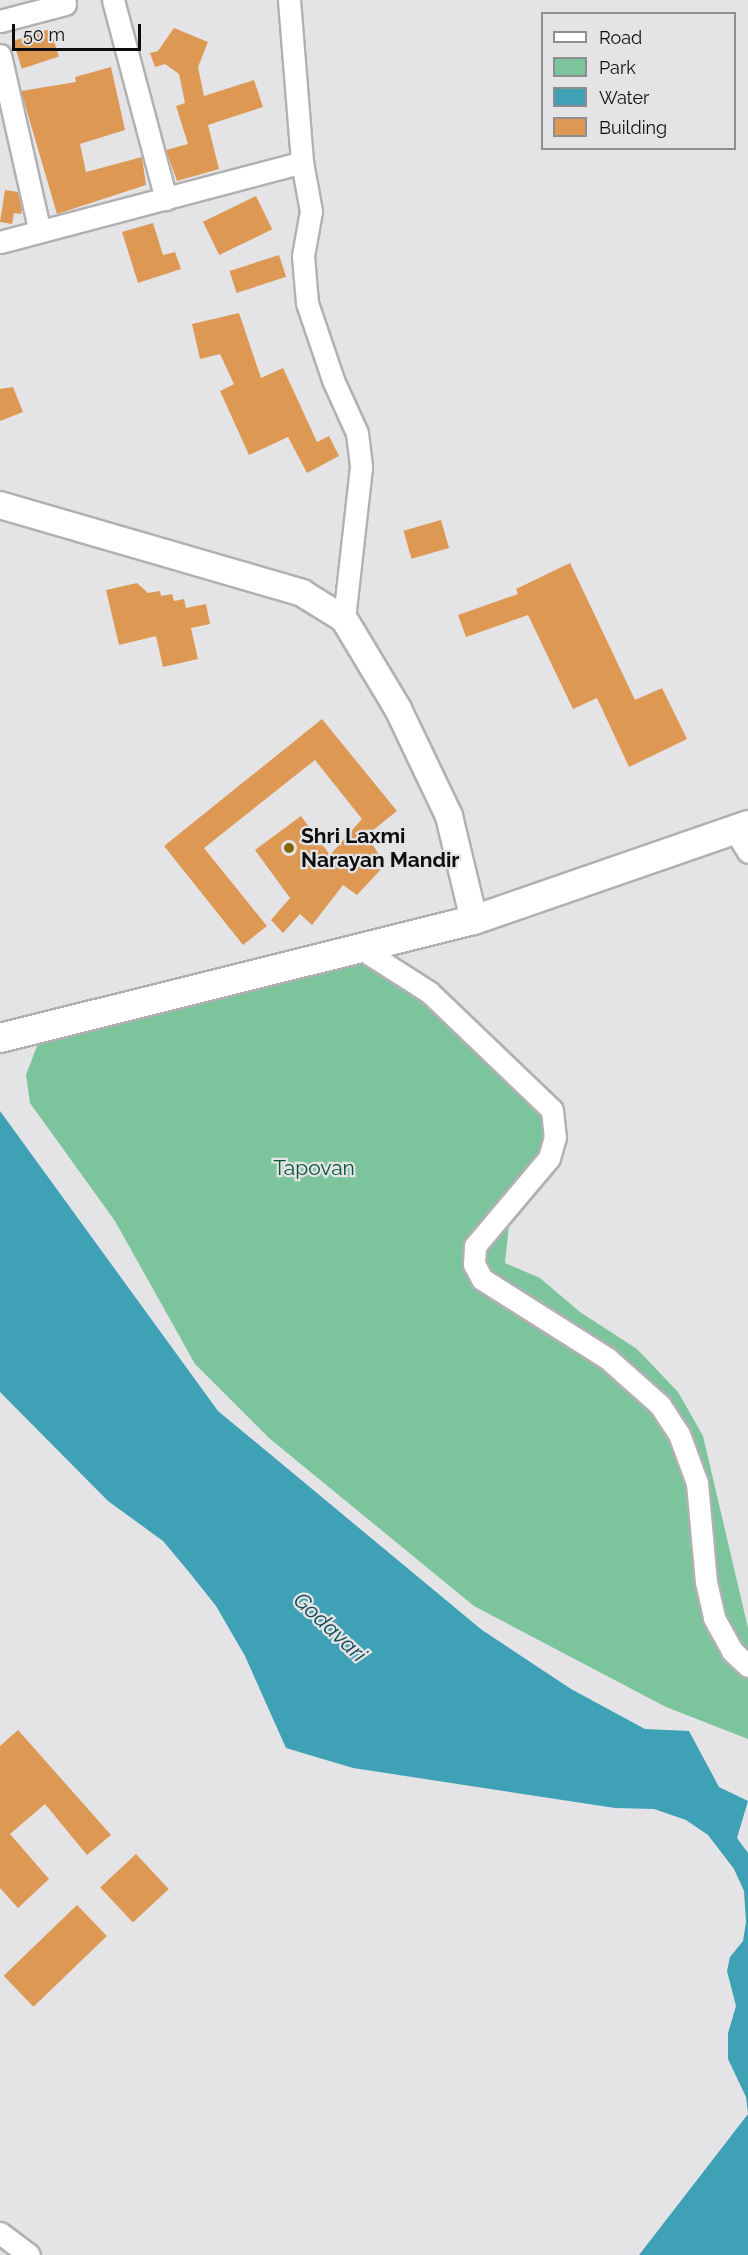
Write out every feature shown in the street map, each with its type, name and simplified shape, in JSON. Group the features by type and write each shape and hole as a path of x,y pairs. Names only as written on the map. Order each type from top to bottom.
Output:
{"main road":[{"path":"0,1038 357,946 474,920 744,836"}],"street":[{"path":"113,0 166,199"},
{"path":"289,0 302,162 311,211 303,256 307,303 333,380 357,433 361,467 344,619"},
{"path":"0,21 69,1"},
{"path":"0,55 40,232"},
{"path":"0,242 302,162"},
{"path":"0,505 302,592 344,619 398,710 449,816 474,920"},
{"path":"357,946 429,992 552,1110 555,1137 549,1158 475,1246 474,1264 482,1279 607,1358 660,1405 679,1434 697,1483 706,1582 714,1618 732,1651 748,1666"},
{"path":"0,2232 29,2255"}],"green space":[{"name":"Tapovan","path":"343,952 382,967 563,1121 512,1195 505,1263 540,1278 580,1312 637,1349 678,1392 703,1436 748,1628 748,1739 666,1707 474,1606 269,1438 195,1364 115,1221 30,1103 26,1075 37,1046 63,1028"}],"water":[{"name":"Godavari","path":"0,1111 218,1411 482,1630 571,1689 645,1729 689,1731 719,1787 748,1801 737,1838 748,1853 748,2114 746,2097 728,2059 728,2033 736,2006 727,1971 730,1957 743,1941 746,1922 744,1891 734,1869 708,1835 686,1820 654,1809 615,1808 353,1768 286,1748 245,1656 216,1606 189,1572 163,1541 108,1501 0,1392"},
{"path":"748,2114 748,2255 639,2255"}],"building":[{"path":"174,28 208,42 198,67 204,96 254,80 263,107 208,125 219,169 177,181 166,150 188,144 176,106 185,103 179,74 165,64 155,67 150,53 158,51"},
{"path":"50,29 59,57 22,69 13,41"},
{"path":"111,67 125,130 80,144 86,172 142,157 146,185 57,214 21,91 76,82 75,77"},
{"path":"5,190 18,192 22,210 21,214 14,213 12,224 0,222"},
{"path":"256,196 272,229 219,255 203,222"},
{"path":"153,223 163,255 175,252 181,269 138,283 122,232"},
{"path":"279,255 286,277 237,293 230,271"},
{"path":"239,313 261,378 283,368 317,442 329,436 339,456 307,473 288,437 249,455 220,391 234,384 220,354 200,359 192,324"},
{"path":"13,387 23,412 0,421 0,389"},
{"path":"441,520 449,548 412,559 404,531"},
{"path":"570,563 635,700 662,688 687,739 629,767 597,698 573,709 528,615 466,637 458,615 518,594 516,589"},
{"path":"137,583 148,593 160,591 161,596 172,594 174,601 184,599 186,608 206,604 210,624 191,628 198,659 163,667 156,636 119,645 106,590"},
{"path":"322,719 397,811 367,835 385,865 357,895 343,885 312,925 300,914 283,933 271,920 290,898 255,850 301,816 330,855 362,819 315,760 204,848 267,926 243,945 164,846"},
{"path":"18,1730 111,1835 87,1855 45,1804 10,1834 49,1879 18,1908 0,1888 0,1746"},
{"path":"136,1854 169,1889 133,1923 100,1887"},
{"path":"77,1905 107,1936 33,2007 4,1976"}],"place":[{"name":"Shri Laxmi Narayan Mandir","path":"289,848"}]}
